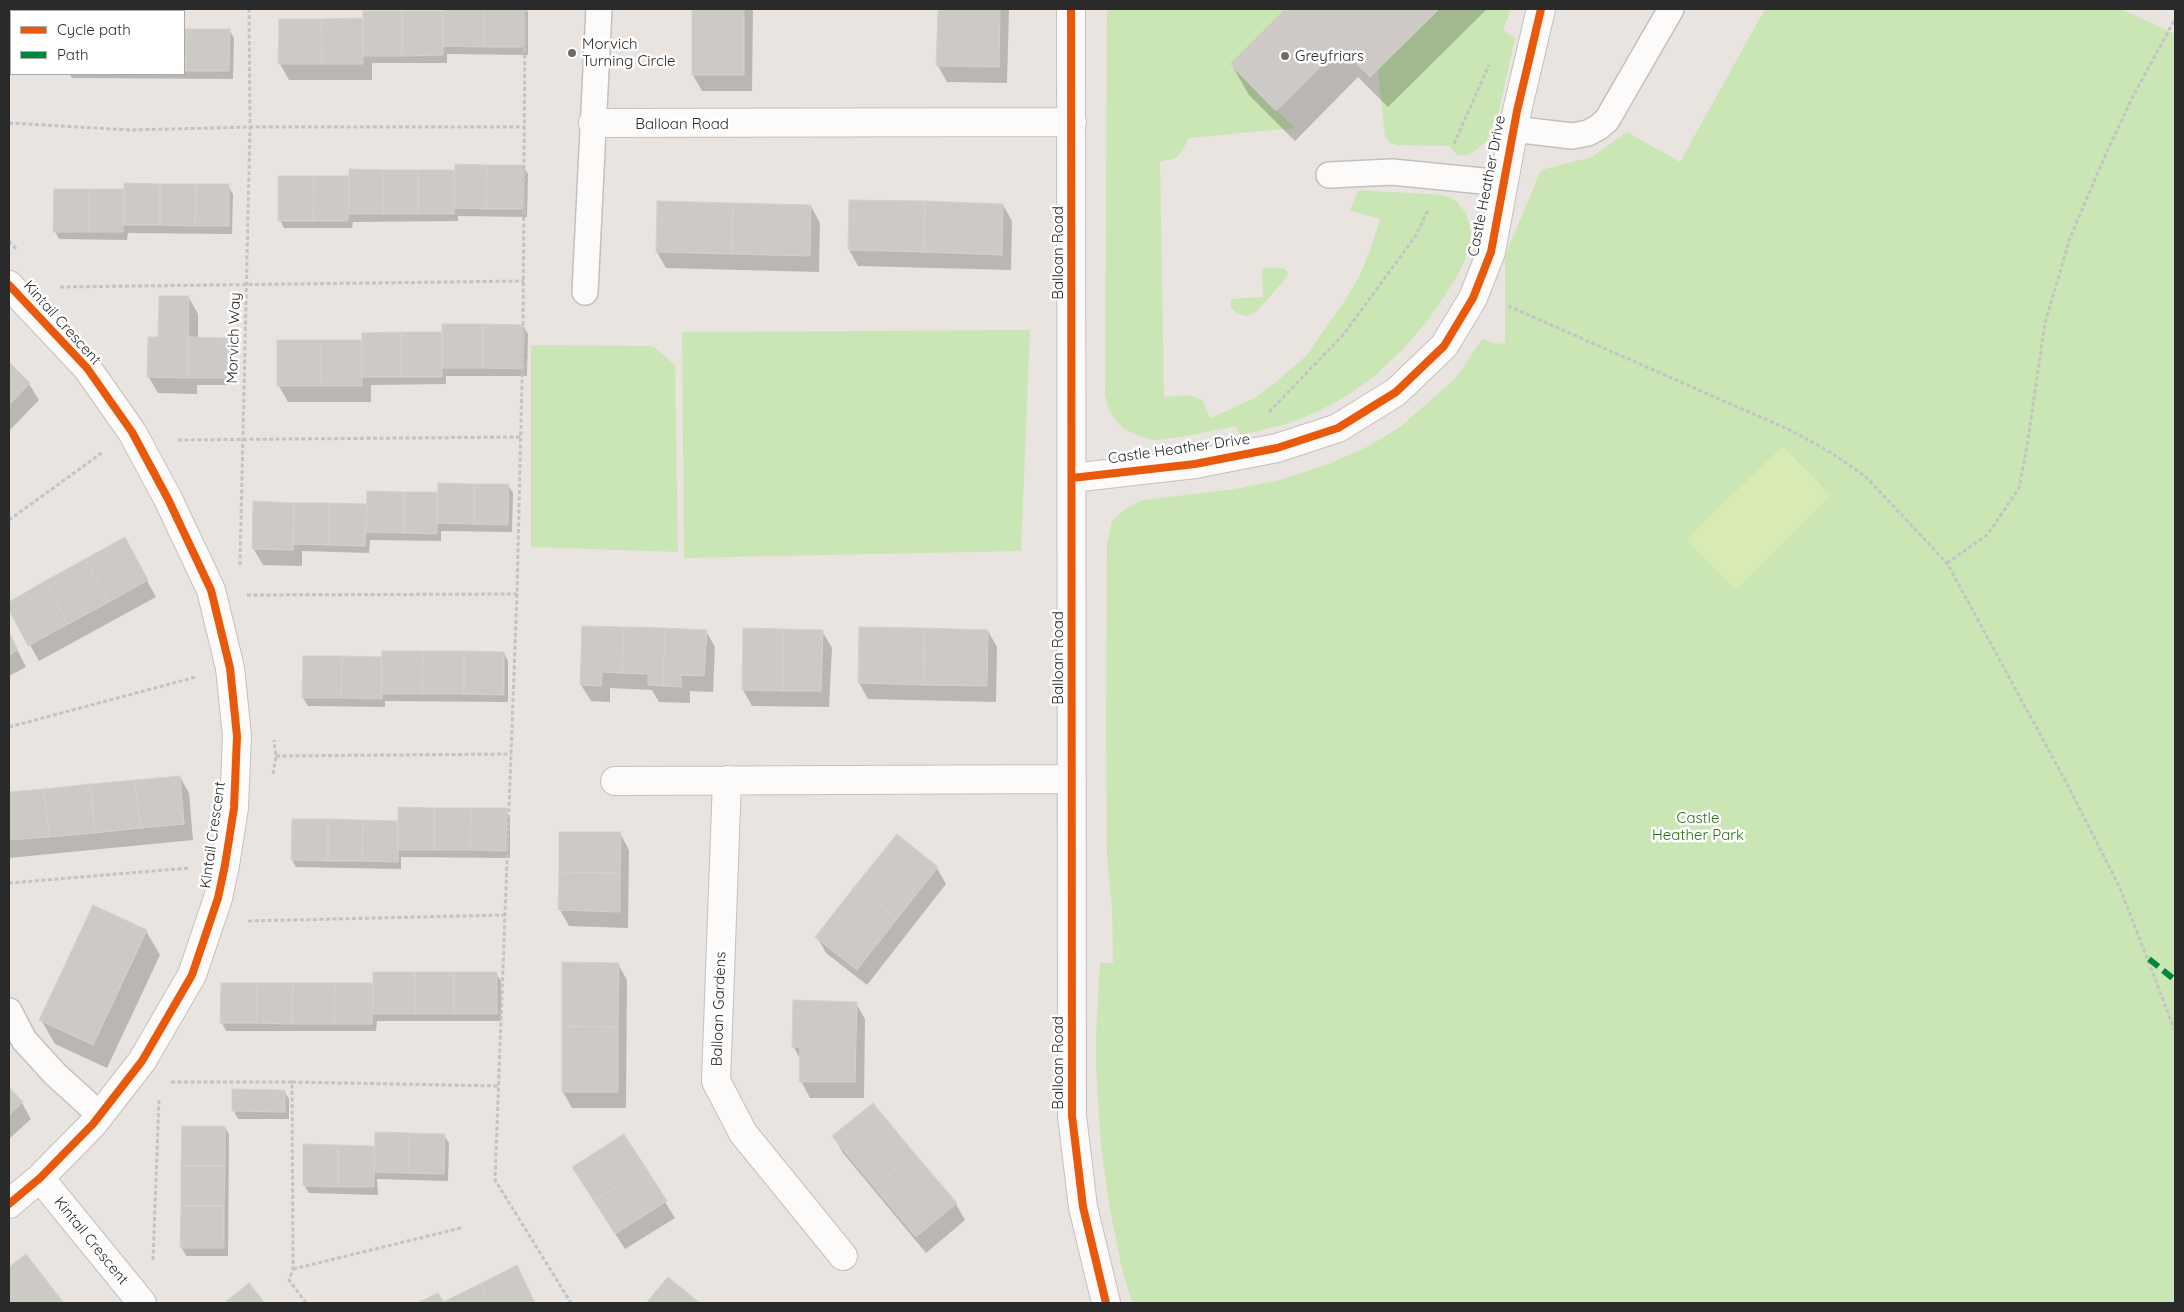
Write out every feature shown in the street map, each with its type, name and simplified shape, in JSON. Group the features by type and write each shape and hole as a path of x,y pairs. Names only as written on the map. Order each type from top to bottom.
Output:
{"street":[{"name":"Balloan Road","path":"1071,9 1072,1116 1083,1207 1106,1303"},
{"name":"Castle Heather Drive","path":"1072,478 1195,464 1277,448 1338,428 1396,392 1444,346 1473,298 1491,252 1513,129 1541,9"},
{"name":"Balloan Road","path":"593,123 1072,122"},
{"name":"Kintail Crescent","path":"9,285 87,368 132,432 168,499 211,590 230,668 237,736 234,808 225,865 218,898 192,975 142,1061 100,1115 40,1178 9,1204"},
{"path":"615,781 1072,779"},
{"name":"Balloan Gardens","path":"727,780 716,1081 743,1133 843,1256"},
{"name":"Kintail Crescent","path":"40,1178 139,1300"}],"lane":[{"path":"585,292 599,9"},
{"path":"1513,129 1572,136 1588,133 1599,126 1606,120 1670,9"},
{"path":"1330,175 1392,172 1438,175 1503,183"},
{"path":"9,1011 24,1040 55,1074 100,1115"}],"path":[{"path":"525,9 524,281 517,594 495,1180 571,1303"},
{"path":"1947,563 1988,534 2019,488 2028,446 2045,323 2070,238 2100,166 2133,96 2175,19"},
{"path":"1267,414 1343,334 1415,237 1425,217 1438,175 1490,64"},
{"path":"9,123 130,130 250,127 525,127"},
{"path":"55,287 524,281"},
{"path":"1473,298 1515,310 1792,431 1830,452 1865,476 1947,563 2067,784 2120,888 2175,1031"},
{"path":"9,520 132,432"},
{"path":"178,440 521,436"},
{"path":"239,595 517,594"},
{"path":"9,727 230,668"},
{"path":"273,776 276,756 274,737"},
{"path":"276,756 511,754"},
{"path":"9,883 225,865"},
{"path":"243,928 248,921 250,912"},
{"path":"248,921 505,915"},
{"path":"169,1082 499,1086"},
{"path":"292,1082 293,1269 288,1280 306,1303"},
{"path":"139,1300 152,1282 159,1092"},
{"path":"293,1269 461,1228"}],"green space":[{"path":"1107,9 1285,9 1230,64 1295,128 1188,138 1183,150 1176,158 1160,162 1164,397 1188,395 1200,399 1204,403 1210,418 1253,399 1306,356 1346,299 1361,273 1371,248 1380,219 1350,210 1359,190 1443,195 1455,200 1466,213 1471,232 1470,243 1465,260 1454,282 1428,320 1404,348 1376,375 1348,395 1317,412 1287,424 1240,435 1236,426 1159,440 1147,439 1124,429 1108,408 1105,394"},
{"path":"1439,9 1511,9 1503,30 1515,38 1498,115 1486,142 1469,155 1458,156 1449,146 1397,145 1391,143 1385,137 1378,70"},
{"name":"Castle Heather Park","path":"1765,9 2121,9 2175,34 2175,1303 1132,1303 1121,1265 1109,1204 1101,1146 1096,1067 1100,963 1113,963 1112,910 1107,856 1106,732 1107,545 1112,521 1125,509 1143,500 1236,489 1280,480 1329,464 1369,446 1400,427 1457,377 1482,339 1496,344 1505,343 1505,256 1541,170 1592,157 1627,132 1680,162"},
{"path":"1262,268 1283,268 1288,273 1287,277 1256,312 1247,316 1238,314 1231,308 1231,299 1263,297"},
{"path":"1030,330 1021,551 684,558 682,332"},
{"path":"531,345 653,346 675,365 678,552 531,547"},
{"path":"1783,446 1831,496 1735,590 1686,539"}],"building":[{"path":"443,9 484,9 483,47 443,46"},
{"path":"484,9 524,9 524,47 483,47"},
{"path":"692,9 744,9 744,75 692,75"},
{"path":"938,9 1000,9 999,67 936,66"},
{"name":"Greyfriars","path":"1285,9 1439,9 1370,77 1340,47 1276,111 1230,64"},
{"path":"363,11 402,11 402,56 363,56"},
{"path":"402,11 443,11 443,55 402,56"},
{"path":"363,18 363,64 322,64 321,19"},
{"path":"279,19 321,19 322,64 278,64"},
{"path":"185,29 187,29 186,71"},
{"path":"187,29 230,29 229,71 186,71"},
{"path":"455,164 487,165 486,209 454,208"},
{"path":"487,165 524,165 523,209 486,209"},
{"path":"349,169 384,170 383,214 349,214"},
{"path":"384,170 418,170 418,214 383,214"},
{"path":"418,170 454,170 454,214 418,214"},
{"path":"278,176 314,176 313,221 278,221"},
{"path":"314,176 349,176 348,221 313,221"},
{"path":"124,183 160,184 160,225 124,225"},
{"path":"160,184 196,184 195,226 160,225"},
{"path":"196,184 229,184 229,226 195,226"},
{"path":"54,189 89,189 89,232 53,232"},
{"path":"89,189 124,189 123,232 89,232"},
{"path":"849,200 925,201 924,252 848,250"},
{"path":"657,201 733,203 732,254 656,252"},
{"path":"925,201 1003,204 1002,255 924,252"},
{"path":"733,203 811,205 810,256 732,254"},
{"path":"159,296 189,296 188,378 147,377 148,337 158,337"},
{"path":"442,324 483,324 483,368 442,368"},
{"path":"483,324 524,325 523,369 483,368"},
{"path":"401,332 401,377 362,377 362,333"},
{"path":"401,332 442,332 442,377 401,377"},
{"path":"188,337 228,338 227,378 188,378"},
{"path":"277,340 320,340 321,386 277,386"},
{"path":"320,340 361,340 362,386 321,386"},
{"path":"9,362 30,383 9,405"},
{"path":"438,483 474,484 474,524 437,523"},
{"path":"474,484 509,484 508,525 474,524"},
{"path":"367,491 404,492 404,533 366,532"},
{"path":"404,492 437,492 437,534 404,533"},
{"path":"253,501 294,503 293,550 252,549"},
{"path":"294,503 329,503 329,545 293,544"},
{"path":"329,503 367,504 365,546 329,545"},
{"path":"125,537 148,580 109,602 85,559"},
{"path":"85,559 109,602 68,624 45,581"},
{"path":"45,581 68,624 28,646 9,610 9,602"},
{"path":"582,626 624,627 622,673 602,672 601,686 580,685"},
{"path":"624,627 665,628 663,686 648,685 648,674 622,673"},
{"path":"859,627 925,628 923,685 858,683"},
{"path":"665,628 707,630 704,676 681,675 681,687 663,686"},
{"path":"743,628 783,629 783,691 742,690"},
{"path":"925,628 988,630 987,686 923,685"},
{"path":"783,629 823,630 821,691 783,691"},
{"path":"9,632 18,650 9,655"},
{"path":"382,651 423,651 422,694 381,694"},
{"path":"423,651 464,651 464,694 422,694"},
{"path":"464,651 504,652 504,695 464,694"},
{"path":"303,656 342,656 341,698 302,698"},
{"path":"342,656 382,657 382,699 341,698"},
{"path":"180,776 184,824 140,828 135,780"},
{"path":"135,780 140,828 95,833 90,784"},
{"path":"90,784 95,833 49,837 44,789"},
{"path":"44,789 49,837 9,840 9,792"},
{"path":"398,807 434,808 434,850 398,850"},
{"path":"434,808 471,808 470,850 434,850"},
{"path":"471,808 507,808 506,851 470,850"},
{"path":"292,819 328,819 328,861 291,860"},
{"path":"328,819 363,820 362,861 328,861"},
{"path":"363,820 398,821 398,862 362,861"},
{"path":"559,832 621,832 620,873 559,872"},
{"path":"897,834 938,867 897,919 855,886"},
{"path":"559,872 620,873 620,912 558,910"},
{"path":"855,886 897,919 857,970 815,937"},
{"path":"93,905 147,930 93,1045 39,1020"},
{"path":"562,962 619,963 618,1027 562,1026"},
{"path":"373,972 415,972 415,1014 373,1014"},
{"path":"415,972 454,972 454,1014 415,1014"},
{"path":"454,972 497,972 497,1014 454,1014"},
{"path":"221,983 257,983 256,1023 220,1023"},
{"path":"257,983 293,983 292,1024 256,1023"},
{"path":"293,983 335,983 334,1024 292,1024"},
{"path":"335,983 373,983 372,1024 334,1024"},
{"path":"793,1000 857,1002 855,1082 799,1082 800,1047 792,1047"},
{"path":"562,1026 618,1027 618,1092 562,1092"},
{"path":"9,1087 23,1102 9,1115"},
{"path":"232,1089 285,1090 285,1112 232,1111"},
{"path":"873,1103 915,1154 874,1187 832,1136"},
{"path":"182,1126 225,1126 225,1166 181,1166"},
{"path":"375,1132 409,1133 408,1173 374,1172"},
{"path":"409,1133 445,1134 444,1174 408,1173"},
{"path":"624,1134 646,1168 594,1201 572,1167"},
{"path":"303,1144 338,1145 338,1187 303,1186"},
{"path":"338,1145 374,1146 374,1187 338,1187"},
{"path":"915,1154 957,1203 916,1237 874,1187"},
{"path":"181,1166 225,1166 224,1206 181,1206"},
{"path":"646,1168 667,1201 615,1234 594,1201"},
{"path":"181,1206 224,1206 224,1248 180,1248"},
{"path":"26,1254 53,1289 36,1303 9,1303 9,1267"},
{"path":"517,1265 535,1303 490,1303 480,1284"},
{"path":"668,1277 700,1303 646,1303"},
{"path":"249,1283 265,1303 224,1303"},
{"path":"480,1284 490,1303 443,1302"},
{"path":"53,1289 64,1303 36,1303"},
{"path":"438,1293 444,1303 417,1303"}],"marked path":[{"path":"2149,959 2175,980"}],"cycle path":[{"path":"1071,9 1072,1116 1083,1207 1106,1303"},
{"path":"1072,478 1195,464 1277,448 1338,428 1396,392 1444,346 1473,298 1491,252 1517,111 1541,9"},
{"path":"9,285 87,368 132,432 168,499 211,590 230,668 237,736 234,808 225,865 218,898 192,975 142,1061 93,1124 40,1178 9,1204"}],"place":[{"name":"Morvich Turning Circle","path":"572,53"},
{"name":"Greyfriars","path":"1285,56"}]}
